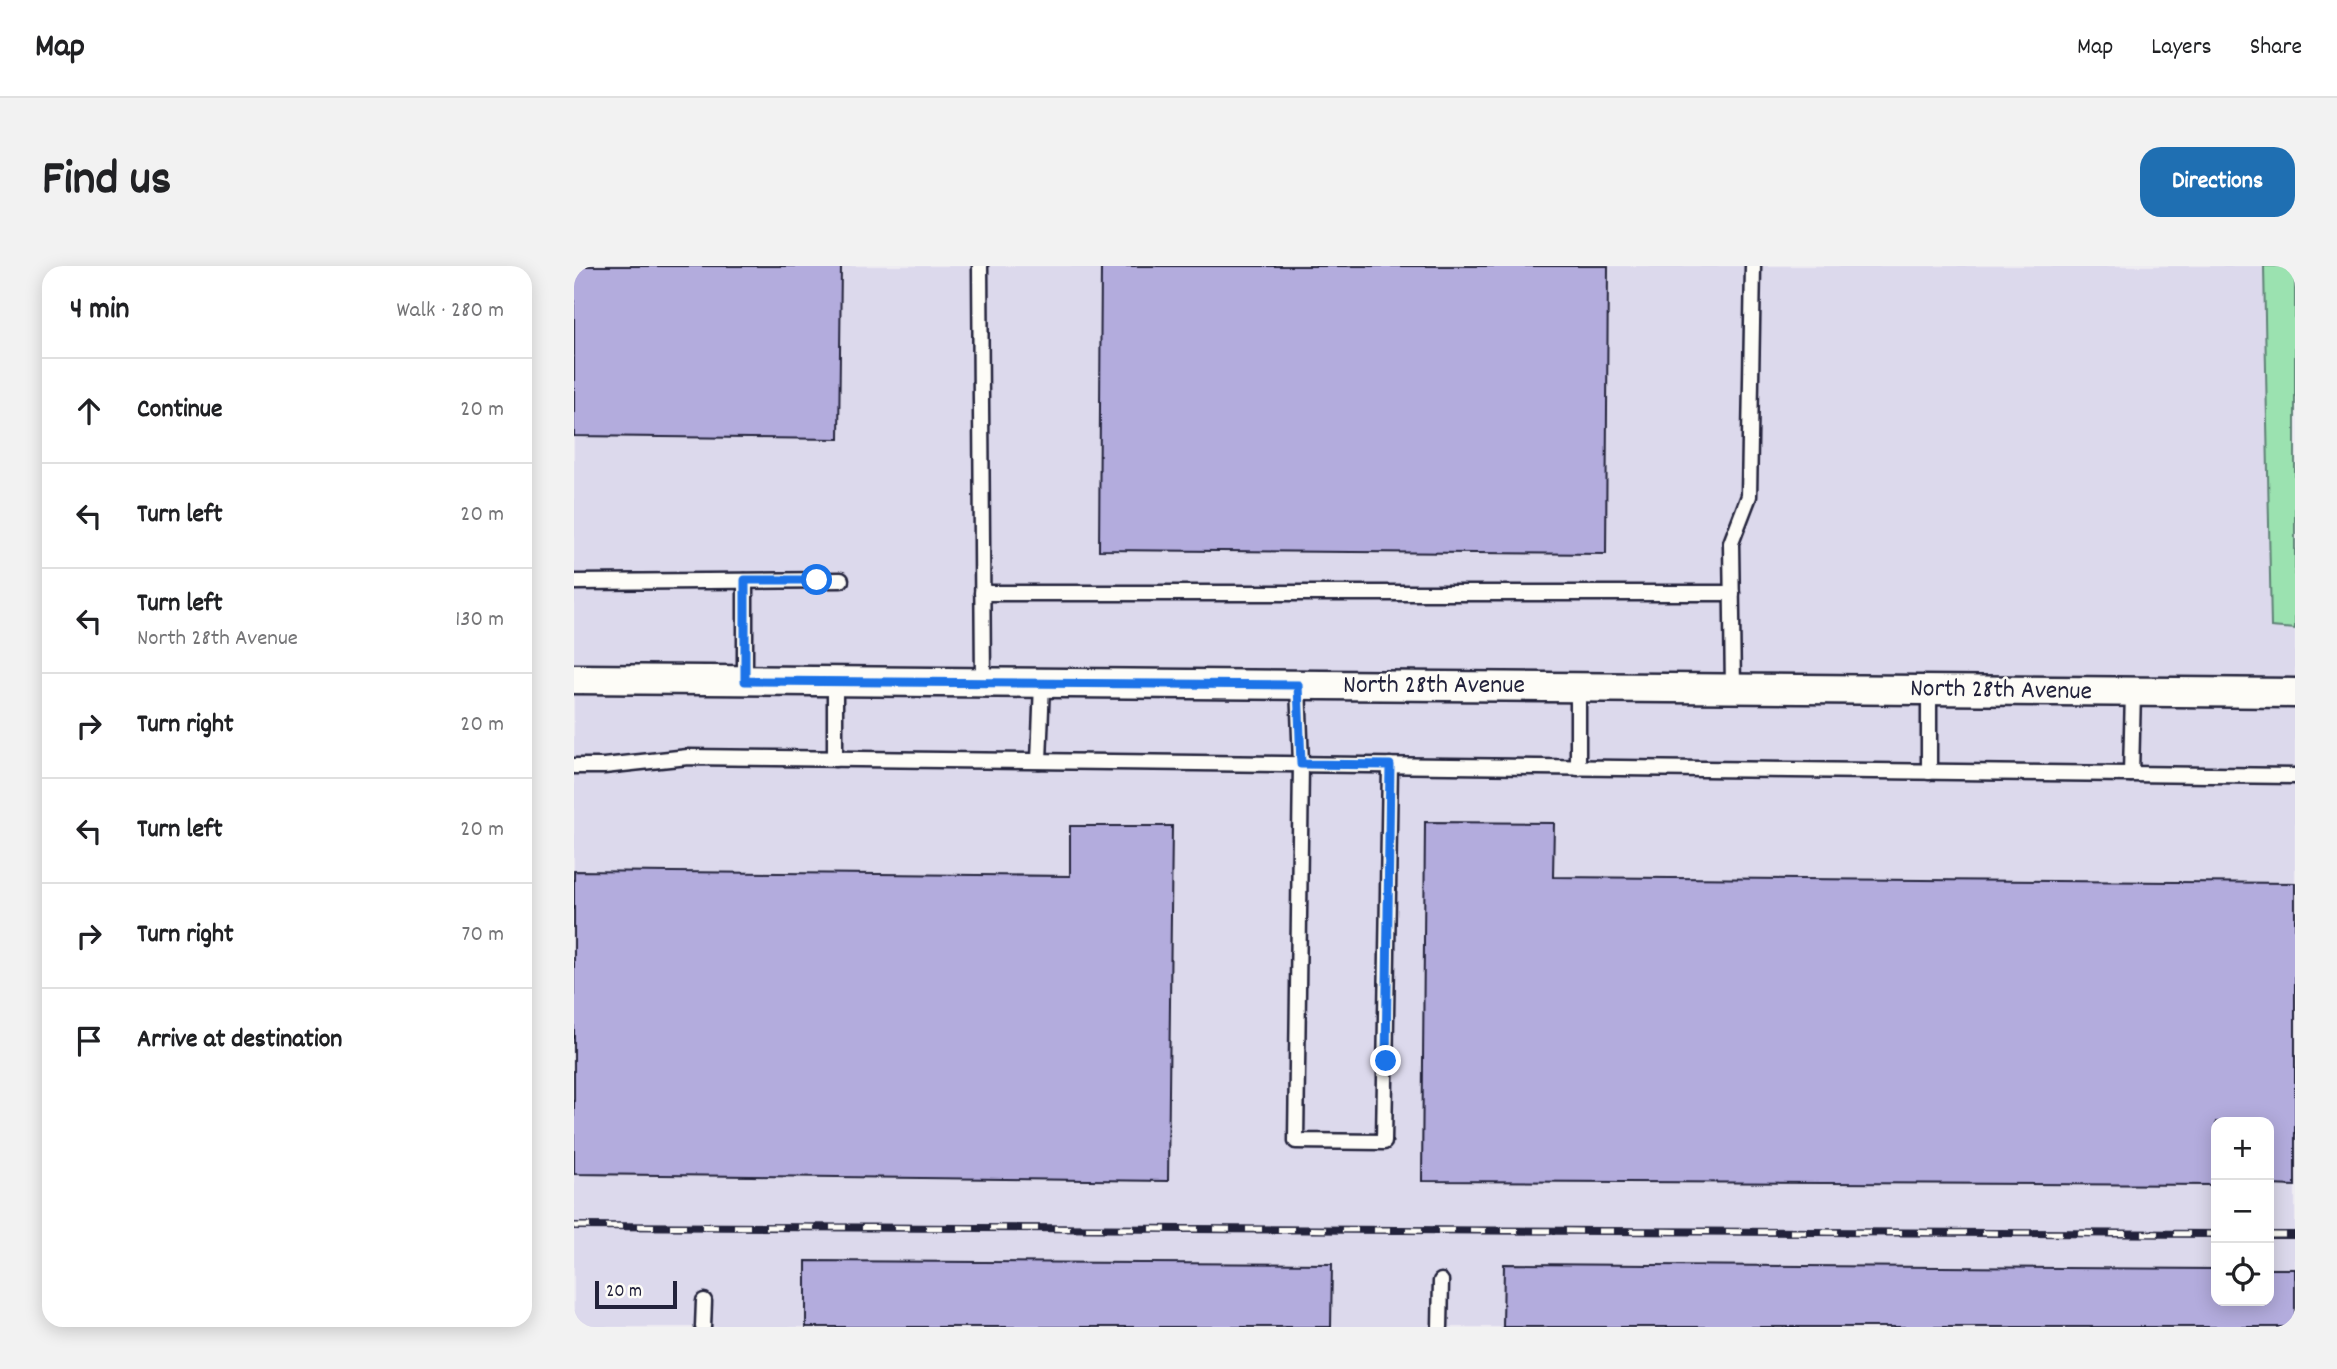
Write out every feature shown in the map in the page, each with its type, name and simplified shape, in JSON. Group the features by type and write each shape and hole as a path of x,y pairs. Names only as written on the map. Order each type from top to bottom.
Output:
{"street":[{"name":"North 28th Avenue","path":"574,679 2295,693"}],"lane":[{"path":"980,266 983,682"},
{"path":"1733,689 1731,543 1749,496 1753,266"},
{"path":"745,580 745,681"},
{"path":"574,582 841,580"},
{"path":"982,593 1732,593"},
{"path":"835,681 835,759"},
{"path":"1039,761 1042,683"},
{"path":"1298,685 1301,764 1296,1141 1384,1142 1390,765"},
{"path":"1578,687 1578,768"},
{"path":"1929,690 1929,772"},
{"path":"2131,774 2133,692"},
{"path":"574,765 604,766 688,757 2295,776"},
{"path":"1440,1327 1441,1280"},
{"path":"703,1327 704,1301"}],"shaded area":[{"path":"574,266 2264,266 2271,626 2295,629 2295,1327 574,1327"}],"green space":[{"path":"2264,266 2295,266 2295,629 2271,627"}],"building":[{"path":"574,266 841,266 839,439 574,436"},
{"path":"1101,266 1608,266 1606,554 1099,550"},
{"path":"1425,822 1554,823 1553,877 2295,883 2295,1186 2274,1185 2274,1117 2211,1117 2211,1185 1422,1181"},
{"path":"1070,826 1172,826 1168,1181 574,1174 574,871 1070,876"},
{"path":"806,1261 1332,1264 1331,1327 806,1327"},
{"path":"1504,1264 2211,1269 2211,1306 2274,1306 2274,1269 2295,1269 2295,1327 1503,1327"}],"railway":[{"path":"574,1226 2211,1234"},
{"path":"2274,1235 2295,1235"}],"route":[{"path":"817,580 745,580 745,681 1298,685 1301,764 1390,765 1386,1061"}]}
